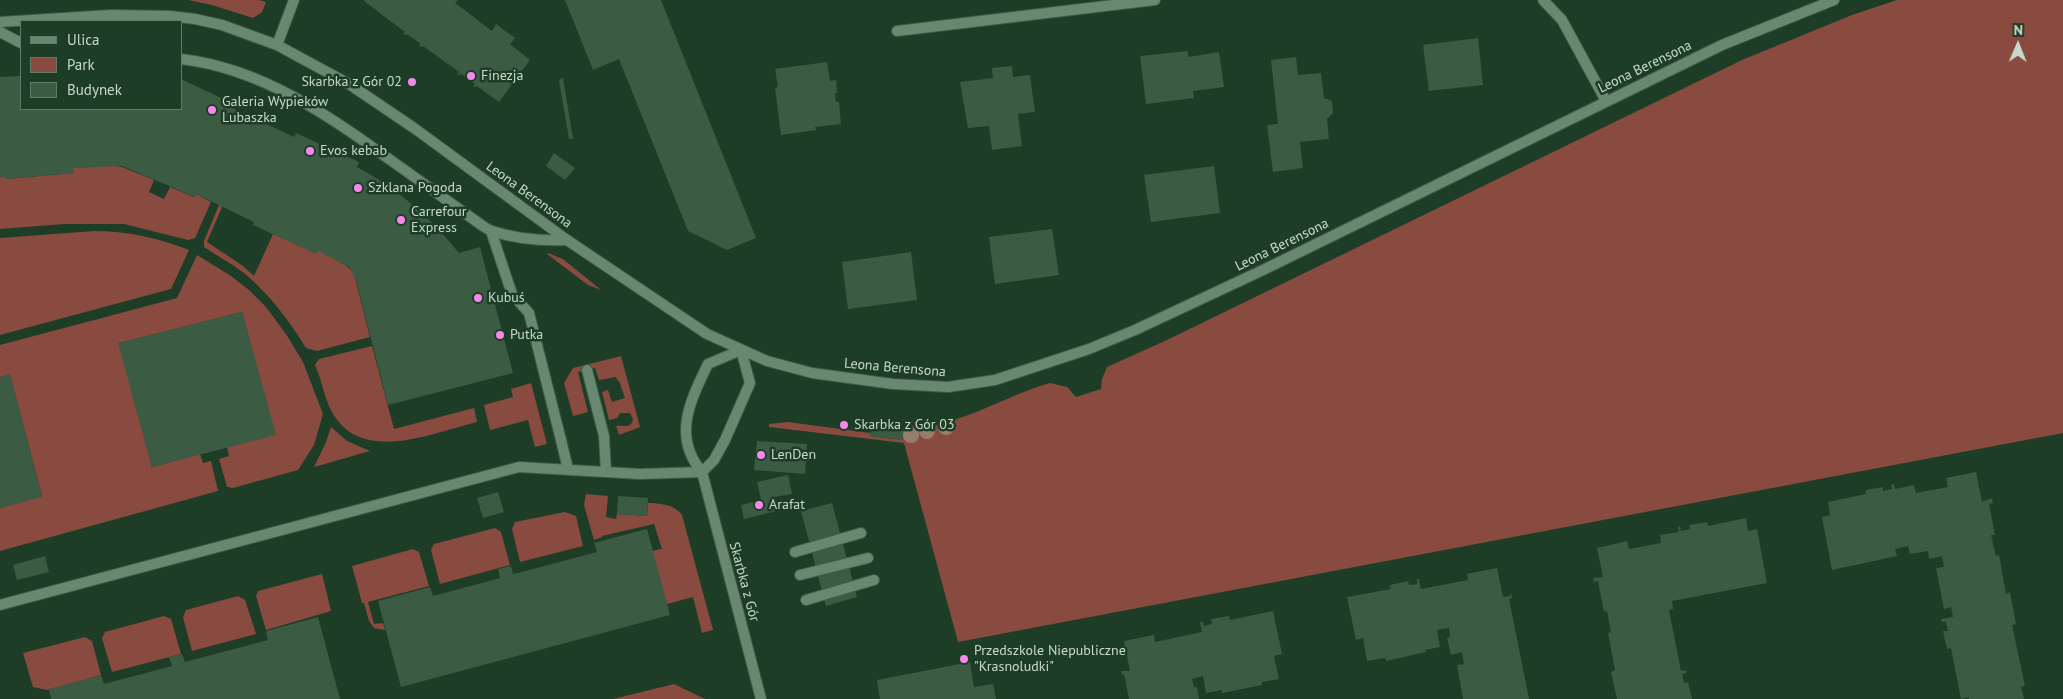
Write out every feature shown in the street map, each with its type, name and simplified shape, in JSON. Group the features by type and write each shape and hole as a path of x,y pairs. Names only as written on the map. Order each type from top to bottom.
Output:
{"street":[{"path":"277,45 294,0"},
{"path":"897,31 1155,0"},
{"path":"1543,0 1562,20 1606,101"},
{"name":"Leona Berensona","path":"37,20 111,16 170,16 222,25 277,45 349,84 414,128 567,240 707,334 741,350 784,366 812,373 885,384 948,387 994,380 1089,349 1135,330 1263,270 1722,45 1834,0"},
{"name":"Leona Berensona","path":"0,22 20,21"},
{"path":"0,32 20,42"},
{"path":"182,59 244,73 319,111 347,128 491,231 542,241 567,240"},
{"path":"491,231 512,294 529,312 568,469"},
{"path":"0,605 519,467 640,474 702,472 714,460 750,382 741,350"},
{"name":"Skarbka z Gór","path":"741,350 708,364 690,401 686,425 687,445 693,462 702,472 761,699"},
{"path":"587,370 604,436 606,472"},
{"path":"795,552 861,533"},
{"path":"800,575 868,558"},
{"path":"806,600 874,580"}],"green space":[{"path":"188,0 259,0 266,2 262,12 253,18 212,5"},
{"path":"1897,0 2063,0 2063,433 958,642 904,443 769,427 769,424 788,422 870,433 870,436 902,440 904,425 942,423 960,418 1050,383 1067,387 1076,397 1101,389 1102,379 1107,367 1169,339 1742,60 1852,15"},
{"path":"111,165 122,167 154,180 149,192 164,199 170,187 194,197 196,194 211,202 195,238 188,240 124,224 64,224 0,229 0,177 6,176 6,179 73,173 73,168"},
{"path":"219,205 222,207 207,242 243,266 254,276 273,234 329,255 348,267 354,274 370,337 317,351 306,348 293,327 262,290 244,273 204,247 204,241"},
{"path":"94,231 119,232 143,236 189,250 171,289 0,335 0,238"},
{"path":"548,253 563,259 601,290 588,285"},
{"path":"197,255 231,276 266,307 286,334 303,362 323,414 314,445 298,470 233,488 227,487 219,459 229,456 227,447 275,434 242,312 119,343 152,467 200,454 203,463 211,461 218,491 0,551 0,508 42,496 10,375 0,377 0,345 177,298"},
{"path":"372,346 394,429 474,408 477,422 419,438 398,441 379,441 361,437 345,428 329,407 315,365 319,359"},
{"path":"621,356 640,427 619,435 616,426 627,426 631,424 633,419 630,413 620,413 617,418 609,420 602,392 608,390 612,402 625,398 616,377 599,380 595,368 578,372 588,412 573,416 564,383 573,368"},
{"path":"531,383 547,444 535,447 528,420 490,430 484,405 513,397 511,389"},
{"path":"331,427 347,441 370,451 314,467"},
{"path":"586,494 608,496 606,517 616,519 617,514 647,516 648,503 667,505 682,515 713,630 702,633 693,597 667,604 652,551 662,549 654,524 602,536 594,540 584,505"},
{"path":"565,512 576,516 583,546 520,562 512,529 515,522"},
{"path":"495,528 501,532 510,565 440,584 431,550 434,544"},
{"path":"413,549 419,552 429,586 368,602 374,624 383,623 385,630 374,628 369,621 364,603 362,603 352,566"},
{"path":"322,574 331,611 266,630 256,596 258,591"},
{"path":"238,596 245,600 256,634 192,651 183,617 186,610"},
{"path":"164,616 171,619 181,654 112,672 102,638 105,632"},
{"path":"85,637 92,641 101,675 47,690 33,687 23,653"},
{"path":"674,684 705,699 613,699"}],"building":[{"path":"365,0 458,0 455,3 492,31 496,24 515,38 510,44 530,60 499,102 477,86 473,86 475,84 461,74 457,74 459,72 423,46 421,47 419,45 421,44 407,34 405,35 403,33 405,32"},
{"path":"565,0 661,0 756,238 727,250 688,231 619,59 593,70"},
{"path":"1478,38 1483,85 1429,91 1423,45"},
{"path":"1188,51 1188,57 1219,52 1224,87 1193,91 1194,98 1146,104 1140,56"},
{"path":"1296,57 1298,75 1321,73 1324,98 1332,101 1333,113 1327,119 1329,139 1300,142 1303,168 1273,172 1267,125 1278,124 1271,60"},
{"path":"827,62 830,81 836,80 836,102 839,102 841,124 815,127 816,130 781,135 775,88 778,87 775,69"},
{"path":"1012,66 1013,77 1030,75 1035,112 1018,114 1022,146 992,150 989,126 968,128 960,82 993,78 992,68"},
{"path":"20,76 20,110 182,110 182,79 236,105 234,109 294,137 296,133 359,162 357,167 388,185 413,205 438,228 459,253 480,247 513,373 388,405 356,280 349,267 318,251 316,254 253,225 254,222 196,194 195,197 122,166 73,168 74,173 6,179 6,176 0,177 0,77"},
{"path":"563,78 573,139 569,139 559,80"},
{"path":"554,153 575,168 565,180 546,166"},
{"path":"1214,166 1220,213 1151,222 1144,175"},
{"path":"1052,229 1059,275 995,284 989,237"},
{"path":"911,252 917,300 848,309 842,262"},
{"path":"242,312 276,435 152,467 118,343"},
{"path":"10,374 42,497 0,508 0,377"},
{"path":"871,428 904,431 902,440 870,436"},
{"path":"757,441 807,444 805,474 754,470"},
{"path":"1976,472 1982,502 1992,498 1993,503 1989,504 1995,535 1991,535 1996,556 1999,555 2006,594 2010,592 2016,624 2012,625 2025,686 2021,687 2024,699 1969,699 1969,697 1961,699 1951,648 1947,649 1943,631 1948,631 1946,622 1942,622 1941,619 1953,617 1951,607 1944,609 1936,568 1944,567 1942,556 1929,559 1928,551 1910,554 1908,546 1895,549 1897,556 1832,570 1822,517 1830,515 1828,502 1866,494 1865,490 1883,487 1883,491 1892,489 1891,485 1894,484 1895,489 1914,485 1916,493 1948,487 1946,478"},
{"path":"788,475 792,494 774,497 777,511 744,519 741,505 761,500 757,482"},
{"path":"498,492 504,512 483,518 477,498"},
{"path":"618,496 648,498 647,516 617,514"},
{"path":"832,503 857,597 826,606 801,511"},
{"path":"1746,518 1748,531 1757,529 1767,583 1672,601 1673,609 1669,610 1681,671 1686,670 1686,673 1682,674 1684,683 1688,682 1692,699 1617,699 1611,672 1615,670 1608,633 1611,632 1607,611 1604,612 1598,581 1594,582 1593,578 1603,577 1597,548 1627,541 1629,549 1661,543 1660,535 1679,532 1678,527 1680,526 1681,531 1690,529 1689,525 1707,522 1708,526"},
{"path":"647,529 670,615 401,687 378,601 430,587 433,596 437,595 500,578 498,569 511,566 513,574 597,552 594,543"},
{"path":"45,556 49,572 17,580 13,565"},
{"path":"1497,568 1503,597 1511,594 1512,598 1509,599 1529,699 1463,699 1457,665 1464,664 1462,652 1451,655 1447,638 1450,637 1449,628 1437,630 1440,647 1386,661 1385,658 1367,661 1363,638 1356,640 1347,597 1391,589 1390,585 1408,581 1409,585 1417,584 1417,579 1419,579 1421,589 1468,580 1467,574"},
{"path":"1273,611 1282,654 1274,656 1279,679 1262,682 1262,685 1222,693 1222,690 1206,693 1203,676 1192,679 1194,687 1197,687 1199,699 1129,699 1124,674 1122,675 1121,671 1130,671 1124,641 1154,635 1155,642 1202,632 1200,622 1203,622 1204,626 1212,624 1211,619 1229,616 1230,620"},
{"path":"318,617 340,699 51,699 49,689 101,675 104,684 172,666 169,657 182,654 185,662 268,640 266,631"},
{"path":"970,662 974,687 993,684 996,699 880,699 877,680"}],"place":[{"name":"Finezja","path":"471,76"},
{"name":"Skarbka z Gór 02","path":"412,82"},
{"name":"Galeria Wypieków Lubaszka","path":"212,110"},
{"name":"Evos kebab","path":"310,151"},
{"name":"Szklana Pogoda","path":"358,188"},
{"name":"Carrefour Express","path":"401,220"},
{"name":"Kubuś","path":"478,298"},
{"name":"Putka","path":"500,335"},
{"name":"Skarbka z Gór 03","path":"844,425"},
{"name":"LenDen","path":"761,455"},
{"name":"Arafat","path":"759,505"},
{"name":"Przedszkole Niepubliczne \"Krasnoludki\"","path":"964,659"}]}
